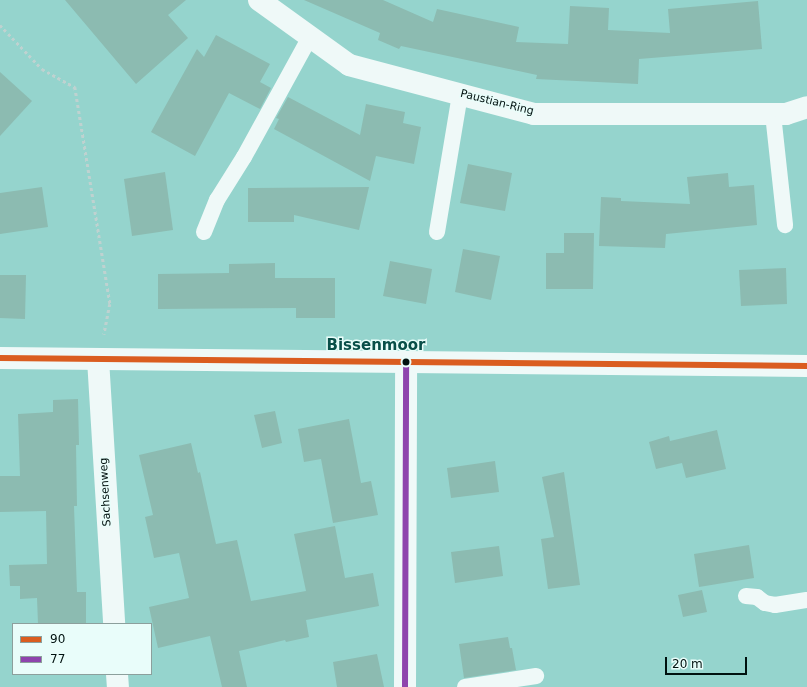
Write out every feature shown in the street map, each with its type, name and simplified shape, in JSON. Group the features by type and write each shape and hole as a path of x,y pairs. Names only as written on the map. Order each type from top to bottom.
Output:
{"street":[{"name":"Paustian-Ring","path":"259,0 348,65 534,114 786,114 807,107"},
{"path":"0,358 807,366"},
{"name":"Sachsenweg","path":"98,360 114,623"},
{"path":"405,687 406,362"},
{"path":"117,675 118,687"}],"lane":[{"path":"204,232 217,200 244,157 310,37"},
{"path":"437,232 460,94"},
{"path":"773,114 785,225"},
{"path":"746,596 757,597 765,603 775,605 807,600"},
{"path":"465,687 536,676"}],"path":[{"path":"0,25 42,69 75,87 110,304 98,360"}],"building":[{"path":"65,0 186,0 168,15 188,38 136,84"},
{"path":"304,0 383,0 433,22 437,9 519,27 516,42 568,44 570,6 609,8 608,30 670,33 668,9 758,1 762,49 639,59 638,84 536,79 537,75 401,46 399,49 378,40 380,33"},
{"path":"216,35 270,64 260,82 271,88 260,109 229,93 195,156 151,132 197,49 204,57"},
{"path":"0,72 32,101 0,136"},
{"path":"288,97 360,135 366,104 405,112 403,123 421,127 414,164 376,156 370,181 274,129 279,119 276,118"},
{"path":"468,164 512,173 505,211 460,203"},
{"path":"165,172 173,230 132,236 124,179"},
{"path":"728,173 729,187 754,185 757,225 666,234 665,248 599,246 601,197 621,198 621,201 690,204 687,177"},
{"path":"42,187 48,227 0,234 0,193"},
{"path":"369,187 359,230 294,215 294,222 248,222 248,188"},
{"path":"564,233 594,233 593,289 546,289 546,253 564,253"},
{"path":"463,249 500,256 491,300 455,292"},
{"path":"390,261 432,269 426,304 383,296"},
{"path":"275,263 275,278 335,278 335,318 296,318 296,308 158,309 158,274 229,273 229,264"},
{"path":"786,268 787,304 741,306 739,270"},
{"path":"0,275 26,275 25,319 0,318"},
{"path":"78,399 79,445 76,445 77,506 74,506 77,592 86,592 86,623 38,623 37,598 20,599 20,586 10,586 9,565 47,564 46,511 0,512 0,476 20,476 18,414 53,412 53,400"},
{"path":"275,411 282,443 262,448 254,415"},
{"path":"349,419 361,483 371,481 378,515 333,523 321,459 304,462 298,429"},
{"path":"717,430 726,469 686,478 682,463 656,469 649,442 669,436 670,441"},
{"path":"191,443 198,473 200,472 216,544 237,540 251,601 306,591 294,534 335,526 345,578 373,573 379,606 306,620 309,637 286,642 285,640 239,651 247,687 222,687 210,636 158,648 149,607 189,598 179,553 154,558 145,517 153,515 139,455"},
{"path":"495,461 499,492 451,498 447,468"},
{"path":"564,472 580,585 548,589 541,539 554,537 542,477"},
{"path":"749,545 754,578 699,587 694,554"},
{"path":"499,546 503,576 455,583 451,552"},
{"path":"702,590 707,612 683,617 678,595"},
{"path":"508,637 510,648 512,648 516,670 464,678 459,644"},
{"path":"377,654 384,687 337,687 333,662"}],"transit line":[{"name":"90","path":"0,358 807,366"},
{"name":"77","path":"405,687 406,362"}],"district":[{"name":"Bissenmoor","path":"376,346"}]}
